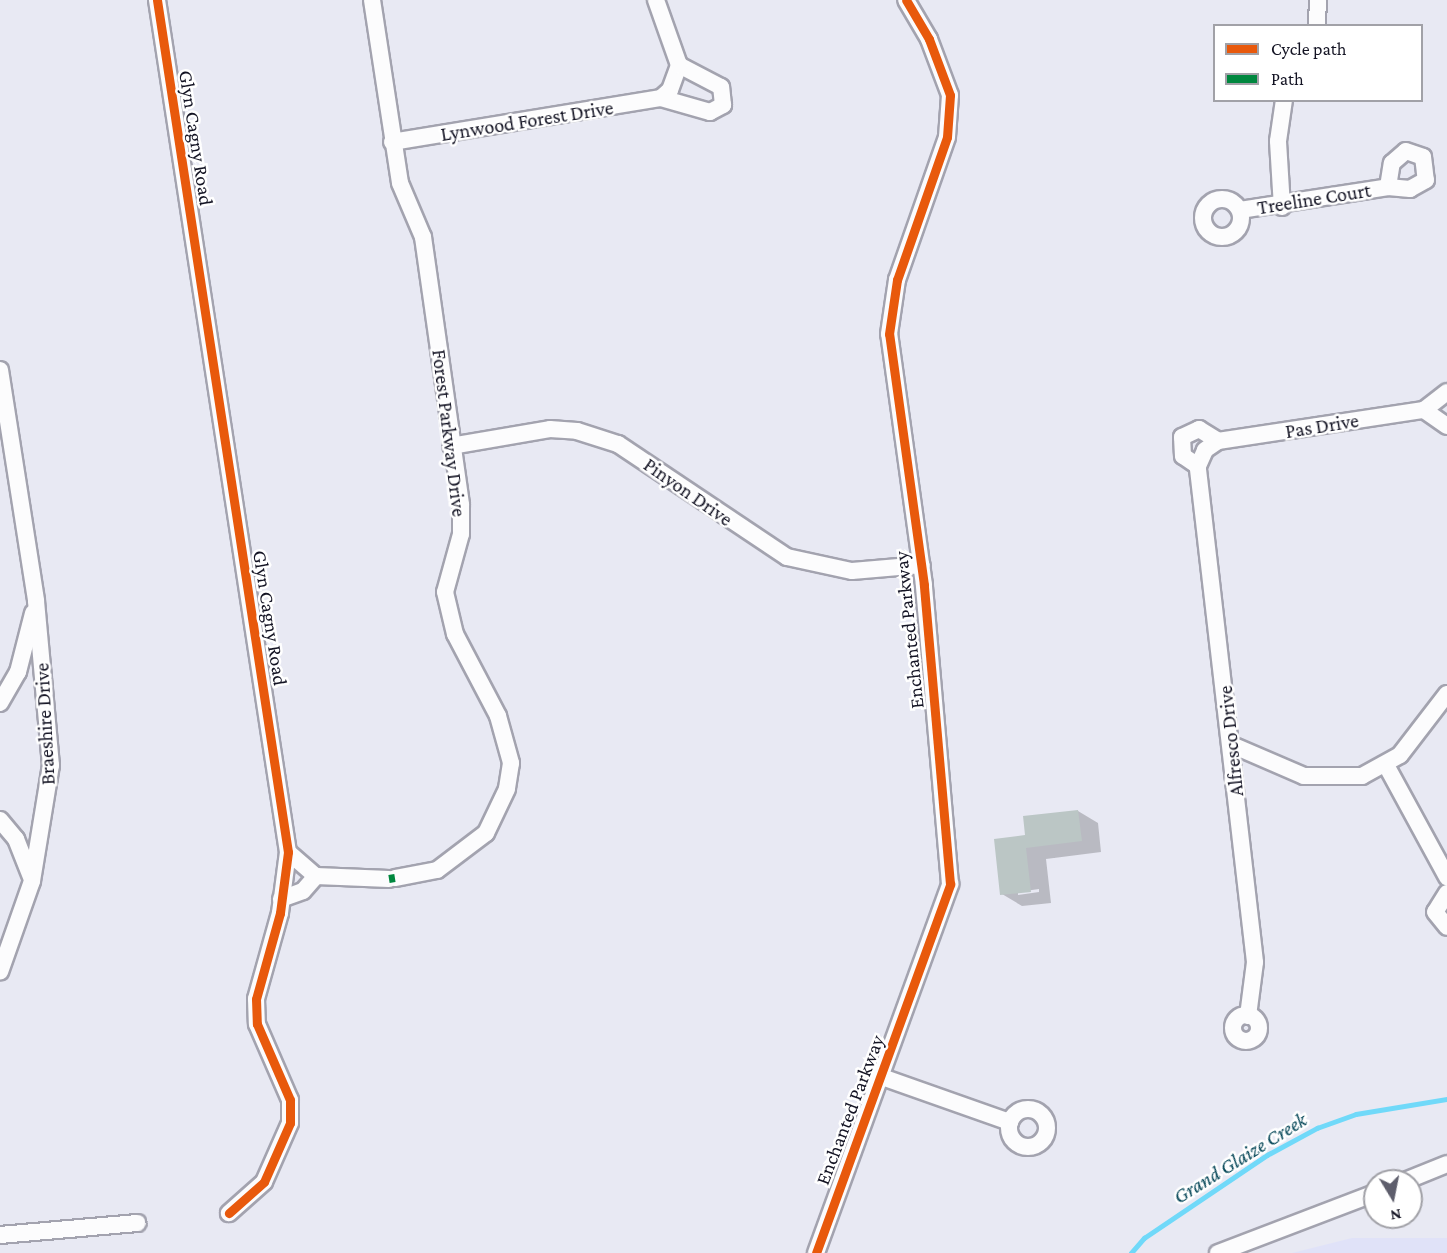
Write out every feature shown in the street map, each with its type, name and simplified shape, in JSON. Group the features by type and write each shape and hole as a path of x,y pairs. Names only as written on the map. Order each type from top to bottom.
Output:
{"street":[{"name":"Glyn Cagny Road","path":"157,0 288,852 281,899 256,999 257,1024 290,1100 290,1123 264,1182 229,1213"},
{"path":"372,0 392,142"},
{"path":"656,0 679,65 670,90 661,98"},
{"name":"Enchanted Parkway","path":"816,1253 882,1077 950,884 922,565 889,328 897,280 947,137 950,95 929,39 906,0"},
{"path":"1317,24 1318,0"},
{"name":"Lynwood Forest Drive","path":"392,142 661,98 710,112 723,105 722,87 679,65"},
{"path":"1282,207 1278,141 1284,102"},
{"name":"Forest Parkway Drive","path":"316,876 392,878 437,870 472,846 499,809 510,771 498,716 455,634 445,592 461,534 451,446 423,237 405,200 392,142"},
{"name":"Treeline Court","path":"1240,210 1282,207 1388,187"},
{"name":"Braeshire Drive","path":"0,370 36,601 51,765 32,881 0,972"},
{"path":"1444,422 1424,410 1447,392"},
{"name":"Pas Drive","path":"1211,446 1424,410"},
{"name":"Pinyon Drive","path":"451,446 550,429 577,432 618,444 787,557 852,571 922,565"},
{"name":"Alfresco Drive","path":"1211,446 1199,429 1182,437 1183,456 1198,466 1232,745 1255,962 1248,1016"},
{"path":"1198,466 1211,446"},
{"name":"Braeshire Drive","path":"0,703 18,672 36,601"},
{"path":"1232,745 1304,776 1333,780 1386,765 1447,694"},
{"path":"1386,765 1447,877"},
{"path":"0,820 15,839 32,881"},
{"path":"281,899 303,891 316,876 288,852"},
{"path":"1447,893 1435,912 1447,927"},
{"path":"882,1077 1010,1122"},
{"path":"1423,1174 1447,1164"},
{"path":"1218,1253 1363,1198"},
{"path":"0,1235 137,1223"}],"shaded area":[{"path":"1352,1238 1447,1238 1447,1253 1292,1253"}],"building":[{"path":"1078,810 1082,841 1026,848 1031,892 1000,895 994,839 1025,835 1023,816"}],"waterway":[{"name":"Grand Glaize Creek","path":"1131,1253 1144,1238 1267,1155 1317,1128 1356,1114 1447,1099"}],"marked path":[{"path":"389,879 395,878"}],"cycle path":[{"path":"157,0 288,852 280,913 256,999 257,1024 290,1100 290,1123 264,1182 229,1213"},
{"path":"816,1253 950,884 924,585 889,334 897,280 947,137 950,95 929,39 906,0"}]}
